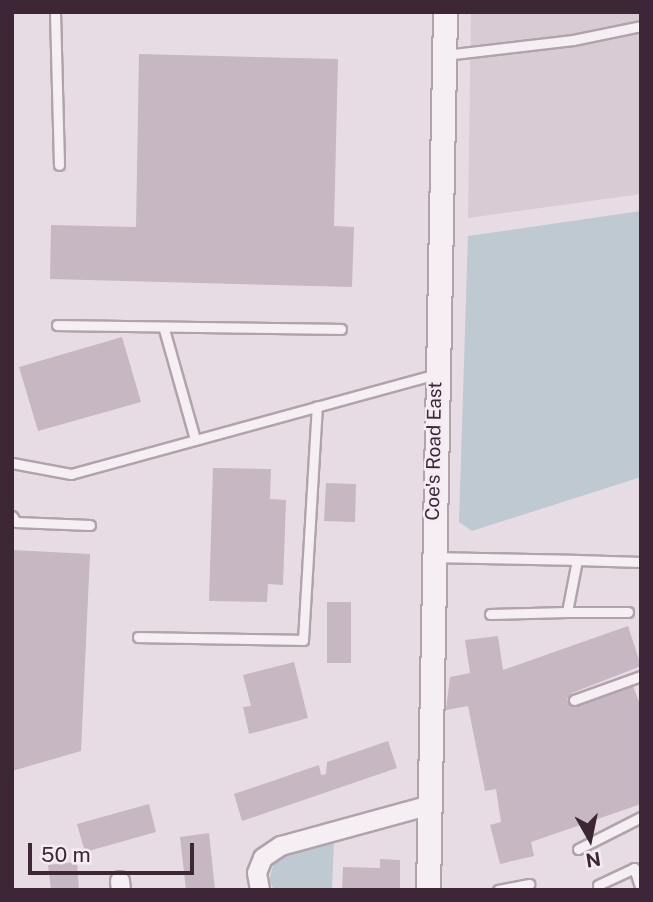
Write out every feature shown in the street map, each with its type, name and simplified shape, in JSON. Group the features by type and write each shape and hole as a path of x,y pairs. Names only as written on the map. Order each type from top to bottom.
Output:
{"street":[{"name":"Coe's Road East","path":"428,890 427,806 445,12"},
{"path":"260,890 257,873 263,858 281,846 427,806"}],"lane":[{"path":"55,12 59,165"},
{"path":"444,55 573,40 641,26"},
{"path":"57,325 164,329 341,329"},
{"path":"164,329 195,439"},
{"path":"12,463 71,474 436,374"},
{"path":"138,637 303,640 317,406"},
{"path":"12,516 16,522 90,525"},
{"path":"432,557 641,562"},
{"path":"567,612 577,560"},
{"path":"490,614 628,612"},
{"path":"574,699 641,676"},
{"path":"579,849 641,817"},
{"path":"600,890 598,884 634,868 641,890"},
{"path":"498,890 529,884"}],"shaded area":[{"path":"471,12 641,12 641,194 468,218"},
{"path":"641,211 641,477 472,531 459,522 468,236"},
{"path":"334,839 332,890 274,890 269,880 274,862 286,854"}],"building":[{"path":"139,54 338,59 334,226 354,227 352,287 50,279 51,225 136,227"},
{"path":"122,337 141,402 38,431 19,367"},
{"path":"213,468 271,469 270,499 286,500 283,585 268,584 267,602 209,601"},
{"path":"326,483 356,484 355,522 324,521"},
{"path":"12,550 90,554 81,751 12,771"},
{"path":"327,602 351,602 351,663 327,663"},
{"path":"628,626 641,666 572,693 567,699 576,707 633,686 641,707 641,804 531,842 534,856 500,864 490,825 501,822 496,789 485,791 468,706 446,710 450,677 470,673 465,640 498,636 503,670"},
{"path":"294,662 308,718 249,734 243,707 251,706 243,675"},
{"path":"388,741 397,768 242,821 234,794 319,765 321,775 326,774 327,762"},
{"path":"149,804 156,832 85,852 77,824"},
{"path":"209,833 215,890 186,890 180,837"},
{"path":"380,859 400,860 400,890 342,890 343,867 380,868"},
{"path":"77,862 79,890 51,890 48,865"}]}
